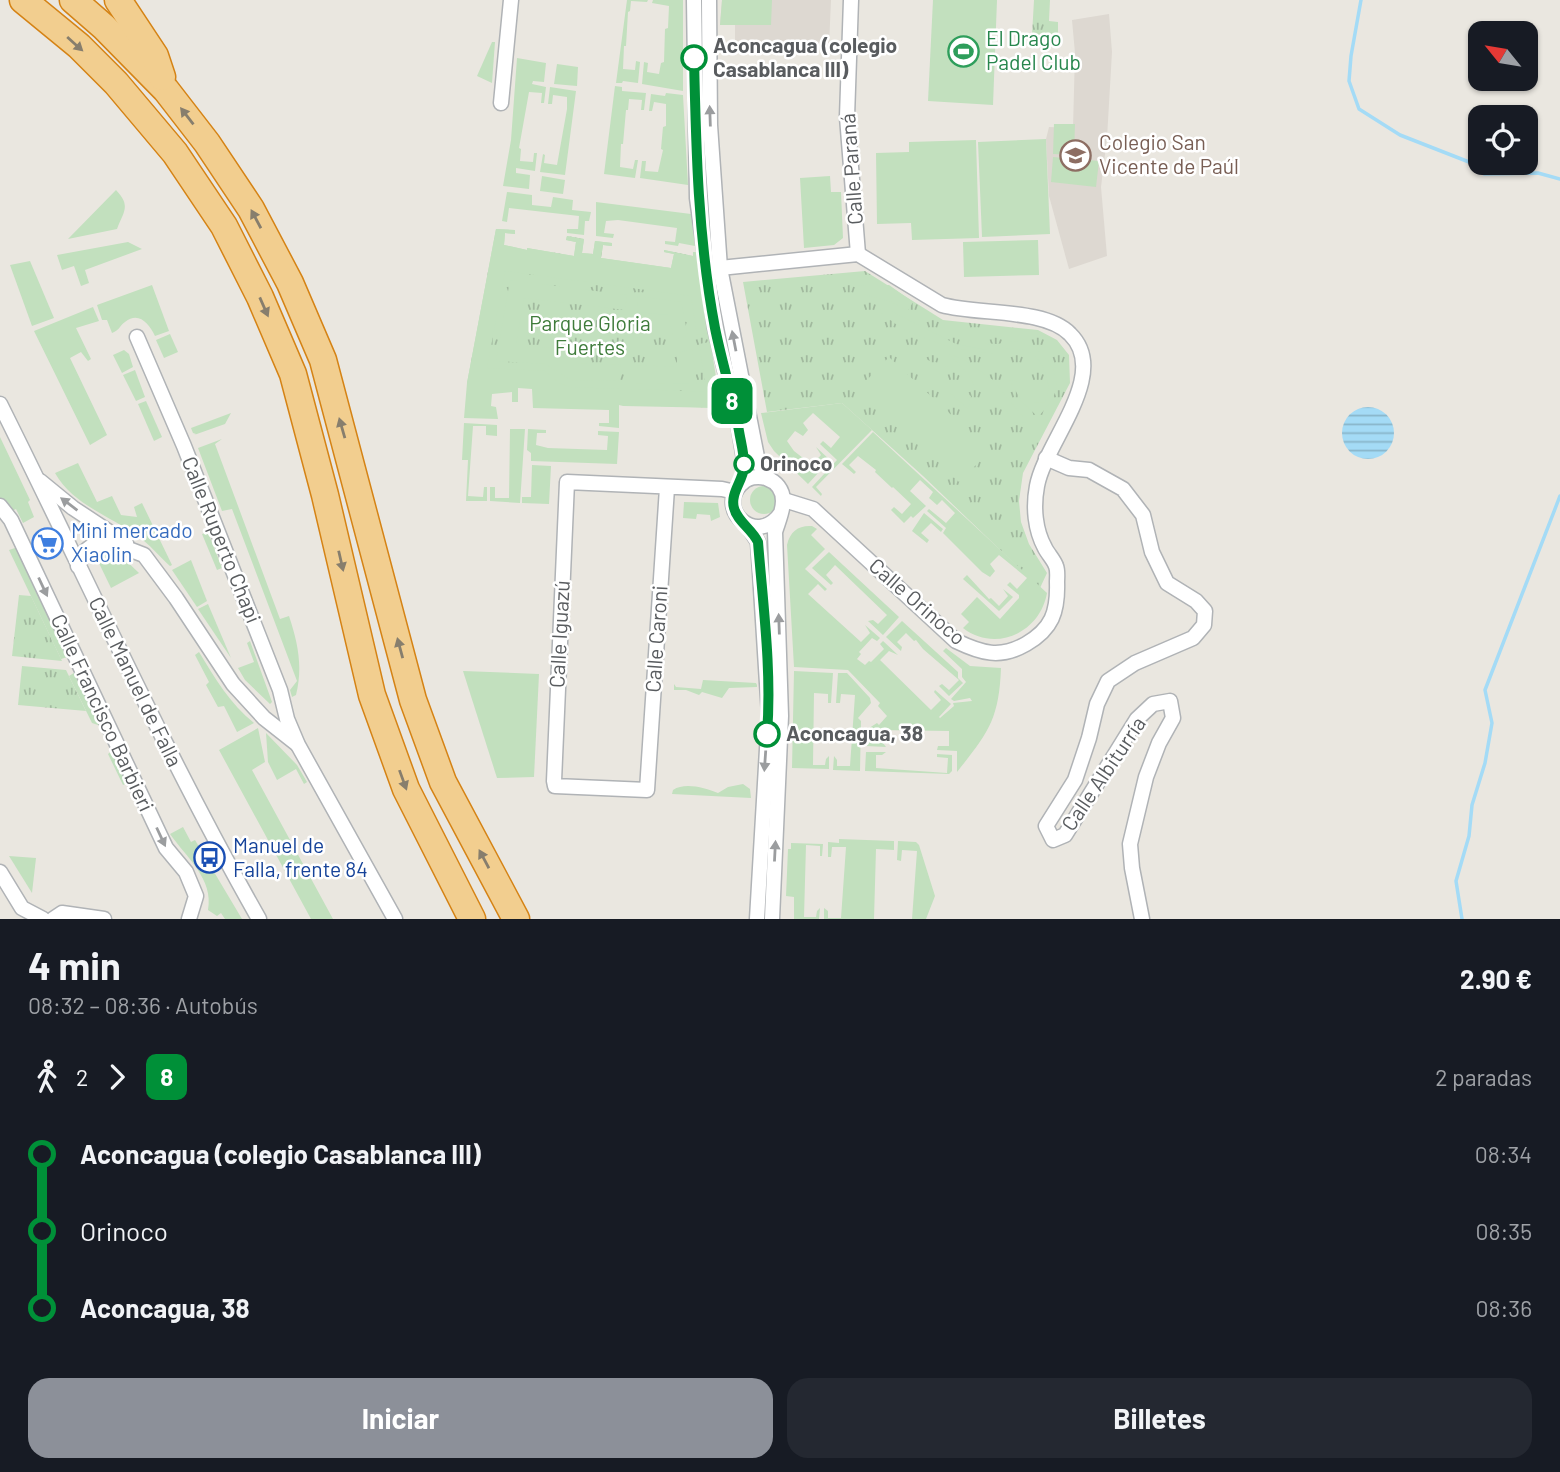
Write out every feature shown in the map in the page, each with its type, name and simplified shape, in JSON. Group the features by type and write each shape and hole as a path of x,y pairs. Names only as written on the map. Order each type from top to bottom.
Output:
{"highway":[{"path":"23,0 79,46 116,83 175,153 224,226 260,297 293,374 326,495 372,695 406,789 472,919"},
{"path":"73,0 104,27 166,90 207,143 251,209 290,283 323,360 413,700 443,782 516,919"},
{"path":"117,0 155,56 166,90"}],"street":[{"path":"501,103 511,0"},
{"path":"694,0 697,198 715,328 745,465 733,508 758,542 769,715 757,919"},
{"path":"709,0 710,125 720,268 758,461 768,478 781,491 782,506 775,532 781,716 772,919"},
{"name":"Calle Paraná","path":"851,0 847,117 858,254"},
{"path":"720,268 858,254"},
{"name":"Calle Orinoco","path":"782,506 813,509 956,640 977,651 994,655 1014,650 1042,635 1052,619 1058,600 1056,566 1039,537 1035,514 1037,486 1046,458 1081,389 1084,361 1079,344 1060,325 1043,318 956,309 942,305 858,254"},
{"name":"Calle Ruperto Chapi","path":"136,337 184,446 280,690 287,719 298,745"},
{"name":"Calle Manuel de Falla","path":"0,404 212,837 259,919"},
{"name":"Calle Albiturría","path":"1046,458 1069,468 1089,470 1123,489 1143,514 1152,552 1167,583 1196,601 1205,611 1204,625 1193,638 1135,663 1108,681 1097,704 1075,779 1046,826 1053,840 1065,835 1137,719 1153,704 1170,701 1173,718 1146,777 1130,844 1142,919"},
{"path":"667,488 738,488 754,477 768,478"},
{"path":"36,479 144,555 233,684 264,718 298,745 395,919"},
{"name":"Calle Iguazú","path":"647,790 555,786 567,482 667,488"},
{"name":"Calle Caroni","path":"647,790 667,488"},
{"name":"Calle Francisco Barbieri","path":"0,506 11,520 166,848 186,872 196,896 189,919"},
{"path":"747,525 763,527 770,524 782,506"},
{"path":"78,566 85,551 93,545 113,543 144,555"},
{"path":"0,872 22,908 43,919"},
{"path":"53,919 62,914 104,919"}],"shaded area":[{"path":"722,0 831,0 829,46 735,45 735,25 720,25"},
{"name":"Colegio San Vicente de Paúl","path":"1109,14 1112,52 1101,187 1107,256 1069,269 1049,196 1046,139 1049,127 1073,128 1075,53 1072,20"}],"green space":[{"path":"627,0 648,0 631,1 628,12 623,69 635,70 636,61 640,62 638,83 616,83"},
{"path":"653,0 683,0 683,91 642,84 644,62 648,63 647,72 659,74 661,63 664,62 669,6 652,3"},
{"path":"722,0 772,0 771,25 720,25"},
{"name":"El Drago Padel Club","path":"933,0 997,0 993,105 928,101"},
{"path":"1034,0 1050,0 1049,21 1058,22 1058,36 1032,35"},
{"path":"492,42 495,42 492,83 477,76"},
{"path":"517,58 546,63 544,82 533,81 532,84 546,87 544,103 541,103 542,93 529,92 519,148 520,161 533,162 534,153 537,153 535,171 516,168 516,173 530,175 529,189 503,186 511,140"},
{"path":"557,64 578,67 577,86 554,84"},
{"path":"615,86 622,87 622,91 646,93 644,110 641,110 642,100 629,99 621,144 620,167 633,169 635,160 638,160 635,178 604,174"},
{"path":"550,87 576,91 565,175 540,172 543,154 544,163 557,165 567,109 567,97 553,95 552,104 548,104"},
{"path":"666,93 683,95 688,185 640,178 642,161 646,161 645,171 658,172 663,150 663,127 666,126 666,104 654,102 652,111 649,111 651,94 665,96"},
{"path":"1054,124 1075,124 1074,155 1053,154"},
{"path":"1046,139 1050,234 982,237 978,142"},
{"path":"976,140 979,238 912,240 911,223 877,224 876,153 909,152 909,142"},
{"path":"1053,157 1099,161 1096,187 1051,182"},
{"path":"542,176 565,180 563,194 540,191"},
{"path":"830,176 831,192 841,192 843,238 834,245 804,248 800,178"},
{"path":"116,190 125,205 117,229 68,239"},
{"path":"507,192 532,195 532,205 551,207 553,197 573,200 572,210 591,212 589,221 585,221 584,235 567,233 567,229 578,229 579,216 509,208 507,222 502,221"},
{"path":"596,202 691,214 695,246 665,244 665,241 675,242 677,228 618,220 606,221 604,233 614,234 613,238 596,236"},
{"name":"Parque Gloria Fuertes","path":"496,229 515,230 515,234 505,233 504,245 574,256 576,242 566,240 567,236 584,239 582,253 593,254 595,241 612,243 612,246 603,245 601,258 671,268 674,254 664,250 693,256 693,252 696,252 721,408 623,406 542,386 467,383"},
{"path":"496,229 515,230 515,234 505,233 504,245 574,256 576,242 566,240 567,236 584,239 582,253 593,254 595,241 612,243 612,246 603,245 601,258 671,268 674,254 664,250 693,256 693,252 696,252 708,333 697,335 691,296 505,271 487,368 545,371 559,383 570,387 619,389 619,428 599,426 599,423 609,423 609,410 533,408 532,389 518,388 518,402 512,402 512,392 492,394 491,406 496,407 498,419 464,418 467,383"},
{"path":"1038,240 1039,275 964,277 963,242"},
{"path":"128,242 142,249 85,270 89,283 81,286 74,266 62,270 57,255"},
{"path":"30,261 54,318 32,326 10,265"},
{"path":"865,271 943,320 1038,330 1057,340 1069,355 1070,383 1023,473 1019,501 1021,522 1029,544 1047,573 1040,588 842,403 767,412 743,282"},
{"path":"510,280 627,295 625,310 524,298 516,344 551,348 576,363 621,365 620,381 571,380 545,364 496,361"},
{"path":"152,285 169,331 155,336 147,323 135,318 125,322 112,333 107,320 102,320 97,305"},
{"path":"889,285 913,302 908,311 892,302 862,294 858,286"},
{"path":"638,296 681,302 688,336 674,340 668,315 637,312"},
{"path":"93,307 99,321 76,328 91,359 88,361 81,352 70,358 107,435 90,445 34,331"},
{"path":"885,308 956,344 987,350 993,354 953,348 902,329 878,310"},
{"path":"170,334 178,352 164,358 156,340"},
{"path":"920,339 934,346 964,379 943,364"},
{"path":"1015,341 1038,351 1054,371 1055,392 1038,417 1022,402 1009,379 1019,382 1034,403 1045,402 1048,385 1041,363 1028,352 985,343"},
{"path":"709,342 714,380 705,382 699,344"},
{"path":"909,346 930,361 945,381 941,385 908,352 906,349"},
{"path":"692,349 697,384 634,383 634,365 677,367 677,353"},
{"path":"124,350 129,354 133,367 122,373 113,355"},
{"path":"949,354 963,359 993,380 1028,423 1014,422 1001,403 974,385 968,374"},
{"path":"889,357 990,451 959,482 860,387"},
{"path":"135,370 145,397 136,401 123,375"},
{"path":"955,388 971,396 968,409 950,393"},
{"path":"631,389 719,392 721,408 631,405"},
{"path":"146,401 162,437 154,441 138,404"},
{"path":"842,403 872,430 816,487 821,496 812,487 837,460 820,444 823,441 831,448 840,437 813,413 803,423 808,430 803,436 795,431 787,441 794,451 812,465 821,455 816,447 830,460 808,484 768,442 761,413"},
{"path":"231,413 225,424 194,435 196,434 191,428"},
{"path":"464,423 497,425 497,436 486,435 486,426 473,426 468,496 483,497 484,487 487,487 487,501 466,501 468,460 462,460"},
{"path":"510,429 525,429 520,503 490,501 490,487 495,487 495,498 509,498"},
{"path":"528,429 546,430 546,433 537,433 536,445 548,448 607,450 608,436 598,435 598,431 619,432 617,464 531,461 531,453 527,450"},
{"path":"873,432 1047,593 1043,607 1026,628 1014,635 989,639 963,628 969,622 961,614 977,597 1000,619 1019,598 1007,585 1010,582 1017,589 1027,578 999,555 990,564 995,571 990,577 982,572 943,533 946,528 927,511 929,509 946,523 955,513 942,500 937,505 929,498 933,492 920,480 910,491 926,506 904,523 891,510 894,507 902,514 911,504 875,472 876,470 858,456 849,465 856,472 854,474 842,464"},
{"path":"0,437 30,500 28,502 34,517 23,523 16,509 12,511 7,502 0,498"},
{"path":"222,439 215,444 280,619 289,616 295,636 299,675 296,695 292,697 290,690 297,681 232,509 222,511 198,448"},
{"path":"78,463 97,502 112,496 121,515 137,517 134,507 142,503 172,565 138,536 81,501 62,484 55,473"},
{"path":"532,465 551,466 549,504 522,503 522,497 531,497"},
{"path":"764,486 774,490 778,500 774,510 764,514 754,510 750,500 754,490"},
{"path":"684,502 718,503 720,517 711,521 710,515 697,514 696,519 683,518"},
{"path":"924,513 943,529 941,532 931,523 921,533 929,540 927,543 912,531"},
{"path":"812,526 817,529 811,535 825,549 805,569 827,589 825,591 818,584 808,594 861,642 870,633 865,625 880,638 877,641 872,638 859,652 861,654 857,659 865,665 871,662 884,649 880,644 883,641 898,655 889,651 880,660 931,710 941,700 935,690 951,704 940,718 954,706 953,703 972,701 970,698 954,701 951,699 966,682 962,677 962,669 943,651 946,648 970,666 1001,668 998,701 990,725 957,772 957,751 937,750 938,746 949,746 949,731 877,730 876,743 883,743 886,747 866,746 866,730 877,723 879,725 887,716 878,706 880,703 848,670 794,667 787,545 796,530"},
{"path":"208,532 222,568 217,570 202,534"},
{"path":"18,547 71,656 61,659 9,550"},
{"path":"103,551 120,555 139,573 111,588 97,559 97,555"},
{"path":"829,552 899,617 883,635 868,621 873,620 878,624 887,615 835,565 826,575 833,583 831,585 812,568"},
{"path":"191,560 207,601 197,607 172,570"},
{"path":"967,575 999,606 1008,596 1003,589 1013,597 999,611 963,579"},
{"path":"19,595 31,596 62,661 12,656"},
{"path":"208,604 231,658 198,609"},
{"path":"902,621 958,672 958,678 963,683 949,696 939,686 942,684 949,690 959,680 906,633 897,642 902,647 901,651 886,637"},
{"path":"250,641 272,702 270,704 245,680 238,668 254,662 247,643"},
{"path":"199,652 230,699 254,723 237,732 224,706 218,707 206,685 209,682 195,655"},
{"path":"22,666 66,670 86,711 18,705"},
{"path":"77,671 131,781 123,785 108,754 113,750 101,726 92,723 69,676"},
{"path":"463,671 539,674 534,777 497,778"},
{"path":"794,671 833,673 831,703 828,703 828,694 814,693 813,765 825,765 829,756 829,769 792,768"},
{"path":"838,673 847,673 870,698 871,703 858,718 861,721 860,771 833,770 834,756 837,766 850,766 855,695 841,694 840,703 836,703"},
{"path":"703,680 756,683 757,687 729,688 722,698 702,692 699,695 686,690 674,690 674,684 676,687 701,689"},
{"path":"258,728 265,762 252,770 333,919 311,919 219,750"},
{"path":"266,733 297,765 307,782 304,784 296,769 277,780 268,762"},
{"path":"866,752 886,752 876,755 876,768 947,773 948,758 937,757 937,754 952,755 952,771 949,774 865,771"},
{"path":"743,784 750,789 751,798 672,794 673,790 683,786 718,793 728,787"},
{"path":"183,827 191,842 195,840 242,919 225,919 221,913 217,916 208,910 209,899 203,878 170,834"},
{"path":"839,839 894,841 894,850 876,849 874,919 824,919 824,908 828,911 828,918 841,918 846,847 832,847 831,857 828,857 828,842 839,843"},
{"path":"898,841 916,842 919,845 935,896 926,919 912,919 917,851 902,850 901,861 897,860"},
{"path":"791,843 823,844 822,856 820,846 806,845 804,917 816,917 820,908 819,919 794,919 794,897 786,896 788,849 791,849"},
{"path":"9,856 36,858 32,893"}],"water":[{"path":"1368,407 1378,409 1386,415 1392,423 1392,443 1386,451 1378,457 1368,459 1358,457 1350,451 1344,443 1342,433 1344,423 1350,415 1358,409"}],"waterway":[{"path":"1361,0 1349,81 1359,109 1400,135 1469,162 1484,174 1538,173 1560,179"},
{"path":"1462,919 1456,881 1469,836 1472,805 1485,763 1492,723 1485,690 1560,496"}],"bus line":[{"name":"8","path":"694,58 697,198 715,328 745,465 741,483 735,492 733,508 741,521 754,533 758,542 769,715 767,734"}],"place":[{"name":"El Drago Padel Club","path":"963,51"},
{"name":"Aconcagua (colegio Casablanca III)","path":"694,58"},
{"name":"Colegio San Vicente de Paúl","path":"1076,155"},
{"name":"Orinoco","path":"744,464"},
{"name":"Mini mercado Xiaolin","path":"48,543"},
{"name":"Aconcagua, 38","path":"767,734"},
{"name":"Manuel de Falla, frente 84","path":"210,858"}]}
